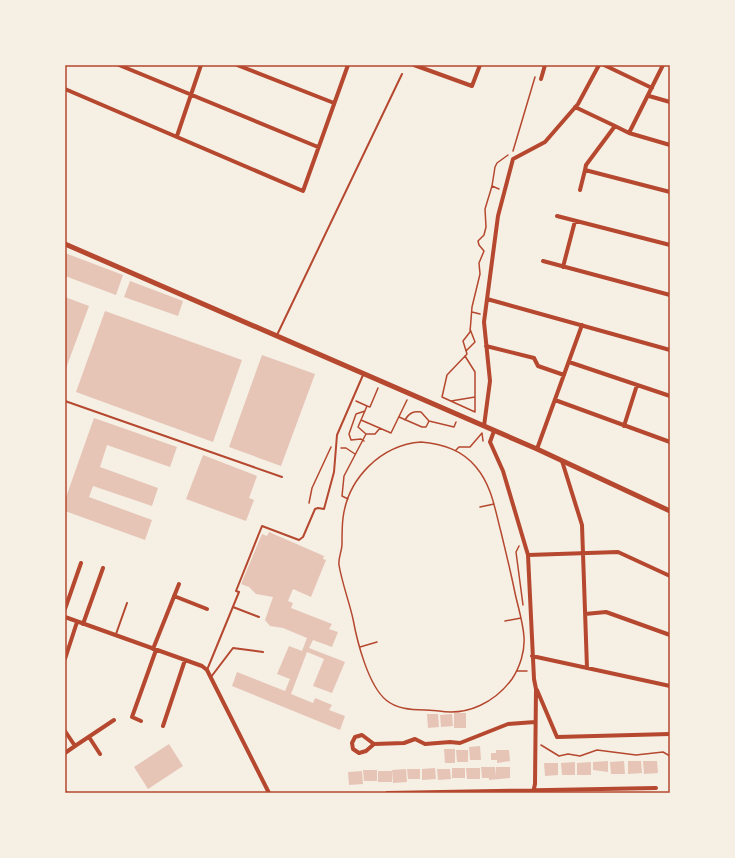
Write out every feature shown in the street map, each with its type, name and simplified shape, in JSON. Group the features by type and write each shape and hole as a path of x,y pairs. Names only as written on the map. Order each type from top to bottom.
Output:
{"street":[{"path":"119,65 318,147"},
{"path":"177,136 201,65"},
{"path":"237,65 334,103"},
{"path":"65,89 303,191 348,65"},
{"path":"414,65 472,86 480,65"},
{"path":"541,79 545,65"},
{"path":"485,429 490,381 484,322 498,216 513,159 545,142 575,107 599,65"},
{"path":"604,65 652,88"},
{"path":"629,133 649,96 663,65"},
{"path":"649,96 670,102"},
{"path":"575,107 629,133 670,145"},
{"path":"580,190 586,165 615,126"},
{"path":"585,170 670,192"},
{"path":"557,216 670,245"},
{"path":"562,267 575,221"},
{"path":"65,244 485,429 494,431 537,449 670,510"},
{"path":"543,261 670,295"},
{"path":"487,299 670,350"},
{"path":"537,449 582,325"},
{"path":"486,346 534,358 538,366 564,375"},
{"path":"569,362 670,396"},
{"path":"624,426 637,385"},
{"path":"555,400 670,442"},
{"path":"494,431 490,442 503,471 528,555 532,655 536,689 535,784 533,792"},
{"path":"562,461 582,524 586,668"},
{"path":"528,555 618,552 670,576"},
{"path":"65,609 81,563"},
{"path":"83,624 102,568"},
{"path":"141,721 132,717 154,649 179,584"},
{"path":"174,596 206,609"},
{"path":"585,614 606,612 670,635"},
{"path":"65,617 186,660 207,670 269,793"},
{"path":"65,659 77,622"},
{"path":"532,655 670,686"},
{"path":"163,726 186,660"},
{"path":"536,689 557,736 670,734"},
{"path":"65,753 114,720"},
{"path":"374,744 366,751 359,753 354,749 352,743 355,737 362,736 374,744 404,743 415,739 425,744 450,742 460,744 508,724 536,722"},
{"path":"65,731 75,746"},
{"path":"89,737 100,754"},
{"path":"387,793 638,791 656,788"}],"lane":[{"path":"276,336 402,74"},
{"path":"207,670 239,592 236,591 262,526 299,540 303,537 315,509 324,509 334,472 337,435 363,374"},
{"path":"65,401 282,477"},
{"path":"116,635 127,603"},
{"path":"233,606 259,618"},
{"path":"211,677 233,648 263,652"}],"path":[{"path":"465,356 475,372 475,412 442,397 447,375 465,356 466,351 463,341 470,330 472,307 480,274 478,263 484,251 478,245 478,241 484,235 486,226 485,209 492,186 495,167 497,163 513,151 534,77 541,79"},
{"path":"484,235 488,237"},
{"path":"466,351 475,342 470,330"},
{"path":"352,399 370,407 378,387"},
{"path":"452,401 476,397"},
{"path":"361,420 391,433 407,400"},
{"path":"367,406 358,427 366,434 375,434 380,428"},
{"path":"405,420 410,413 416,411 421,412 429,421 454,427 456,422"},
{"path":"364,441 361,439 351,440 349,434 356,414 365,412"},
{"path":"399,417 422,427 426,427 429,421"},
{"path":"456,450 459,447 470,447 485,429"},
{"path":"476,430 482,433"},
{"path":"482,433 484,446"},
{"path":"348,499 342,496 344,476 355,454 364,441 366,434"},
{"path":"309,503 312,488 337,435"},
{"path":"421,442 440,444 456,450 471,461 480,472 489,489 494,504 521,618 524,644 517,671 495,696 484,704 468,711 445,712 407,709 395,706 380,695 360,647 339,566 342,546 343,518 348,499 356,483 371,464 384,453 402,445 421,442"},
{"path":"337,447 346,448 355,454"},
{"path":"480,507 494,504"},
{"path":"517,540 519,546 516,552 524,611"},
{"path":"506,620 521,618"},
{"path":"526,624 526,653 532,655"},
{"path":"360,647 377,642"},
{"path":"517,671 533,671"},
{"path":"538,744 559,756 580,756 597,750 636,755 645,752 662,752 670,756"}],"building":[{"path":"65,253 123,275 116,295 65,276"},
{"path":"130,281 183,301 178,316 124,297"},
{"path":"65,297 89,306 65,371"},
{"path":"105,311 242,360 213,442 76,392"},
{"path":"262,355 315,374 281,466 229,447"},
{"path":"94,418 177,447 170,467 107,445 100,467 158,488 152,506 93,486 89,497 152,520 145,540 65,511 65,500"},
{"path":"203,455 257,476 249,498 254,500 246,521 186,499"},
{"path":"269,532 324,556 323,559 326,560 311,597 293,589 288,601 293,603 291,608 332,624 329,629 338,632 332,647 313,640 309,648 345,662 332,693 313,686 324,659 307,652 291,694 313,703 315,698 332,705 329,710 345,716 340,730 232,686 237,672 285,691 290,679 277,674 289,646 302,651 307,638 283,628 270,626 265,620 273,597 256,594 249,587 241,584 262,534 267,536"},
{"path":"454,713 466,713 466,728 454,728"},
{"path":"427,714 438,714 439,727 428,728"},
{"path":"452,714 453,726 441,727 440,715"},
{"path":"169,744 183,766 148,789 134,767"},
{"path":"480,746 481,760 470,760 469,747"},
{"path":"444,749 455,749 455,763 445,763"},
{"path":"456,750 468,750 468,762 457,762"},
{"path":"496,750 509,750 510,761 497,763 497,760 491,760 491,753 496,753"},
{"path":"608,761 608,772 593,770 593,762"},
{"path":"624,761 625,774 611,774 610,762"},
{"path":"628,761 641,761 642,773 628,774"},
{"path":"643,761 657,761 658,773 644,774"},
{"path":"575,762 575,775 562,775 561,763"},
{"path":"591,762 591,775 577,775 577,763"},
{"path":"544,763 558,763 558,775 545,776"},
{"path":"481,767 495,767 496,776 496,767 510,767 510,778 489,780 489,778 482,778"},
{"path":"435,768 436,779 422,780 422,769"},
{"path":"452,768 465,768 465,778 452,778"},
{"path":"466,768 480,768 480,779 467,779"},
{"path":"406,769 407,782 393,783 392,770"},
{"path":"407,769 420,769 420,779 408,779"},
{"path":"437,769 450,769 451,779 438,780"},
{"path":"363,770 377,770 377,781 364,781"},
{"path":"362,771 363,784 349,785 348,772"},
{"path":"378,771 392,771 392,782 378,782"}]}
